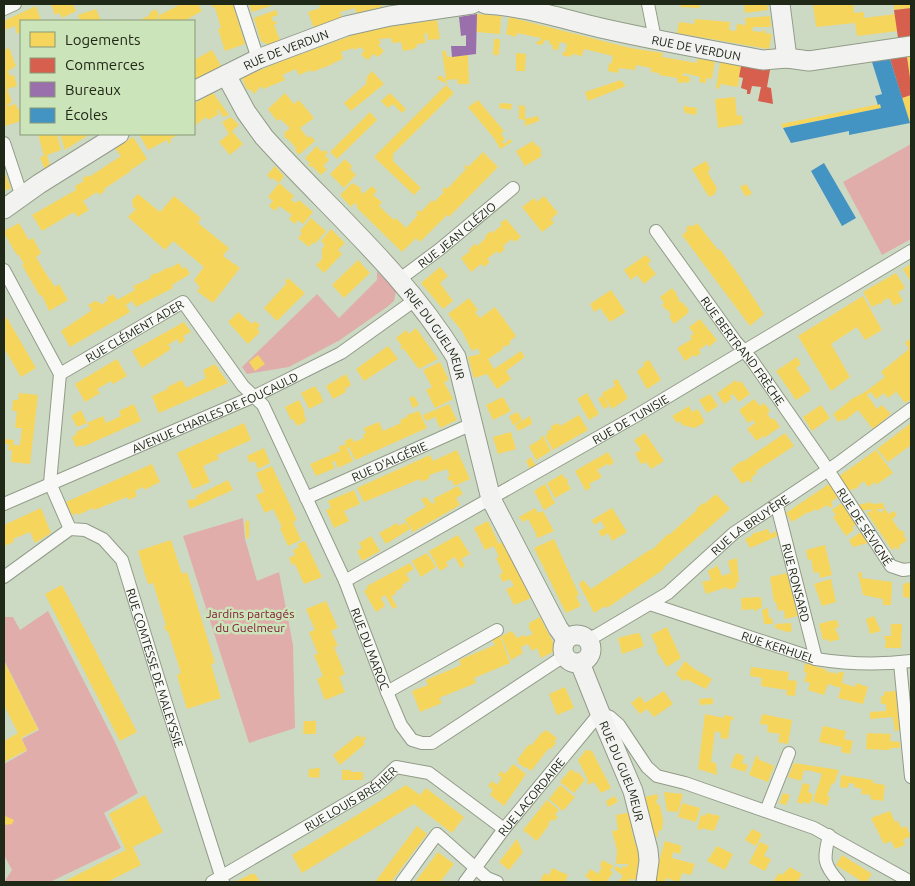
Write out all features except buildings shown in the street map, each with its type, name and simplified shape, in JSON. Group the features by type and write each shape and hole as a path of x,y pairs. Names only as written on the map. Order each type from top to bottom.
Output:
{"street":[{"path":"4,8 15,4"},
{"path":"240,4 258,59"},
{"name":"RUE DE VERDUN","path":"195,90 258,59 389,10 472,4"},
{"name":"RUE DE VERDUN","path":"485,4 506,5 533,10 601,28 763,60 787,58 809,61 911,46"},
{"path":"648,4 655,39"},
{"path":"780,4 787,58"},
{"name":"RUE DU GUELMEUR","path":"226,75 246,112 264,137 400,280 447,342 456,357 491,499 600,714 633,791 648,856 646,882"},
{"path":"4,209 117,135"},
{"path":"4,143 22,197"},
{"name":"RUE JEAN CLÉZIO","path":"400,280 513,188"},
{"name":"RUE BERTRAND FRÈCHE","path":"656,231 828,471"},
{"name":"RUE DE TUNISIE","path":"345,581 491,499 744,352 911,251"},
{"path":"4,270 60,374 50,484 70,529 4,577"},
{"name":"AVENUE CHARLES DE FOUCAULD","path":"4,504 255,396 341,353 415,300"},
{"name":"RUE CLÉMENT ADER","path":"60,374 183,302 243,386 255,396"},
{"name":"RUE DU MAROC","path":"255,396 263,406 345,581 386,692 401,725 412,740 432,743 570,653"},
{"name":"RUE LA BRUYÈRE","path":"587,639 597,635 668,592 734,534 828,471 911,409"},
{"name":"RUE D'ALGÉRIE","path":"306,498 472,424"},
{"name":"RUE DE SÉVIGNÉ","path":"828,471 891,566 903,570 911,569"},
{"name":"RUE RONSARD","path":"777,506 816,659"},
{"name":"RUE COMTESSE DE MALEYSSIE","path":"70,529 85,530 103,539 122,560 219,880"},
{"name":"RUE KERHUEL","path":"650,604 816,659 836,662 906,662"},
{"path":"386,692 496,630"},
{"path":"573,635 581,635 587,639 591,648 589,657 570,653 573,635"},
{"path":"906,662 911,776"},
{"path":"600,714 610,717 619,725 647,767 657,776 685,783 814,828 911,882"},
{"name":"RUE LACORDAIRE","path":"464,882 504,829 600,714"},
{"path":"766,811 788,753"},
{"name":"RUE LOUIS BRÉHIER","path":"219,880 376,786 396,767 428,773 504,829"},
{"path":"402,882 438,834 487,878 497,882"},
{"path":"828,835 825,858 828,870 839,882"}],"green space":[{"path":"911,144 911,239 882,255 843,182"},
{"path":"377,271 396,291 394,301 387,307 340,340 289,367 247,374 242,367 317,294 339,318 377,280"},
{"name":"Jardins partagés du Guelmeur","path":"243,518 245,539 257,581 279,572 293,645 295,728 249,743 183,536"},
{"path":"48,611 115,742 138,793 104,813 121,848 50,882 4,882 12,870 4,855 4,764 27,751 22,739 39,730 4,660 4,617 13,617 20,630"}]}
